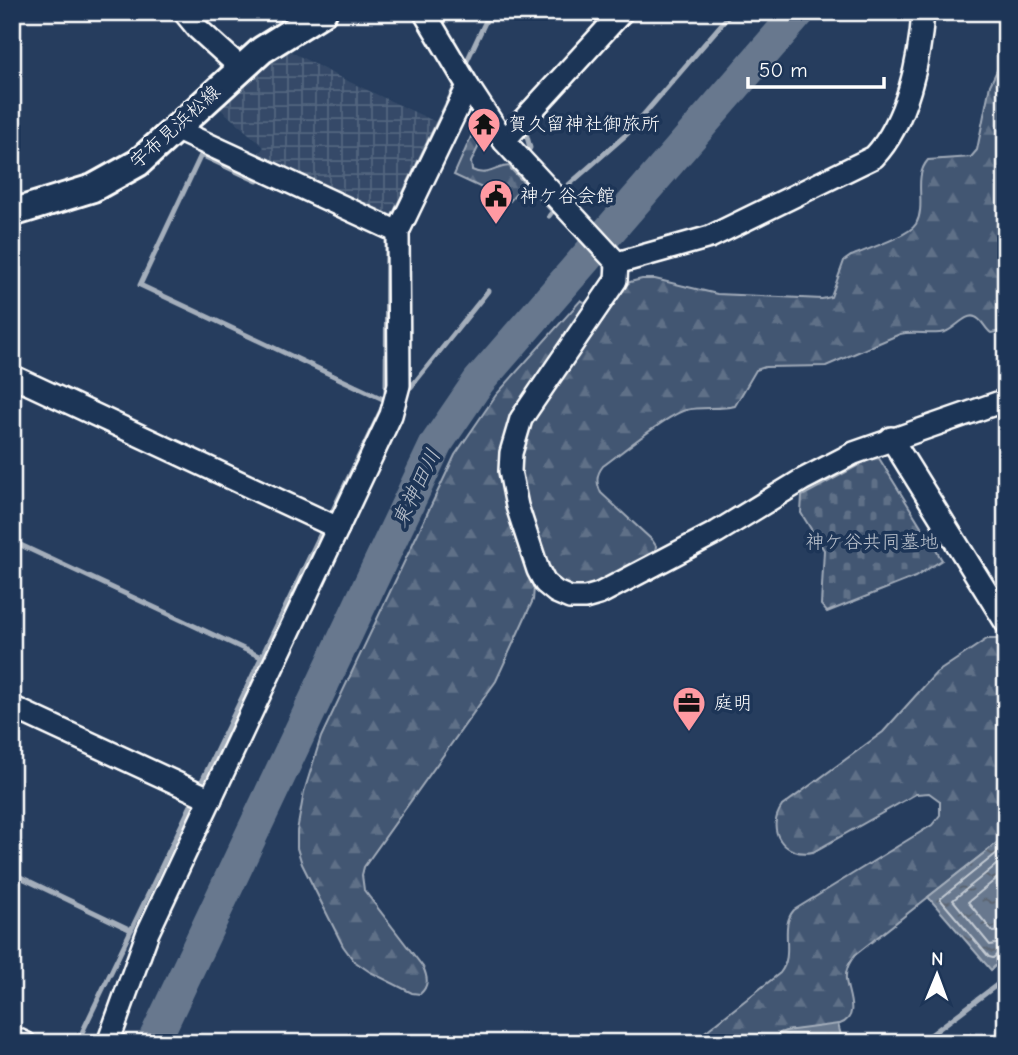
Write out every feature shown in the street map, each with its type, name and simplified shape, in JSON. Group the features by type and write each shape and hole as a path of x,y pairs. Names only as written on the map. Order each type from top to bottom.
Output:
{"main road":[{"name":"宇布見浜松線","path":"12,213 69,196 117,177 177,130 241,68 284,34 323,12"}],"street":[{"path":"184,12 198,29 241,68"},
{"path":"424,12 504,141 615,260 616,280 521,419 511,453 512,488 533,557 545,583 556,592 570,598 585,598 609,590 717,532 828,466 891,438 1006,400"},
{"path":"504,141 622,12"},
{"path":"615,260 710,237 874,157 882,148 912,82 920,50 923,12"},
{"path":"108,1043 148,932 391,415 397,395 398,232 468,86"},
{"path":"177,130 398,232"},
{"path":"12,376 338,528"},
{"path":"891,438 1006,622"},
{"path":"12,707 211,799"},
{"path":"12,1037 25,1043"}],"shaded area":[{"path":"284,48 436,122 389,218 256,156 264,147 217,106"}],"green space":[{"path":"1006,52 1006,330 991,333 980,320 972,316 945,332 900,334 826,366 765,367 756,370 735,406 692,409 678,413 644,435 601,469 598,485 601,493 652,540 656,546 655,553 614,577 584,589 572,588 553,577 546,566 526,503 520,470 521,454 530,423 620,290 630,282 655,279 717,294 822,299 831,297 844,261 896,238 916,224 920,208 921,175 928,160 971,157 977,150 990,85"},
{"path":"480,125 486,129 471,162 472,170 480,173 506,166 519,172 527,181 510,201 454,175 475,128"},
{"path":"581,300 587,304 513,414 502,452 503,490 534,588 533,600 496,681 364,867 362,875 364,890 423,967 427,978 425,988 420,994 412,993 370,972 354,961 343,946 302,864 297,848 297,831 304,792 321,737 455,455 496,395"},
{"name":"神ケ谷共同墓地","path":"877,455 942,560 915,577 827,612 821,605 824,550 801,513 802,496"},
{"path":"987,639 1006,639 1006,811 1001,815 1002,834 998,842 855,955 846,973 851,1011 846,1021 827,1027 786,1031 780,1033 772,1043 691,1043 780,973 787,957 787,925 794,910 932,825 940,815 940,801 929,793 916,794 813,852 803,853 794,851 780,840 776,824 782,806 883,732 936,673"}],"water":[{"path":"1003,811 1006,811 1006,955 991,970 928,897 998,842 1002,834"},
{"path":"838,1024 843,1043 772,1043 780,1033 786,1031"}],"waterway":[{"path":"467,61 490,12"},
{"path":"564,189 627,134 732,12"},
{"name":"東神田川","path":"153,1043 436,444 479,381 799,12"},
{"path":"391,221 456,85 454,82"},
{"path":"527,152 530,148 526,133 547,109"},
{"path":"257,181 201,155 140,285 385,400"},
{"path":"514,166 512,168 553,211 549,216"},
{"path":"386,395 387,237"},
{"path":"411,387 488,291"},
{"path":"332,512 384,404"},
{"path":"201,783 321,533"},
{"path":"12,541 261,657"},
{"path":"77,1043 192,803"},
{"path":"12,873 131,930"},
{"path":"920,1043 1006,978"}],"place":[{"name":"賀久留神社御旅所","path":"484,154"},
{"name":"神ケ谷会館","path":"496,226"},
{"name":"庭明","path":"689,733"}]}
